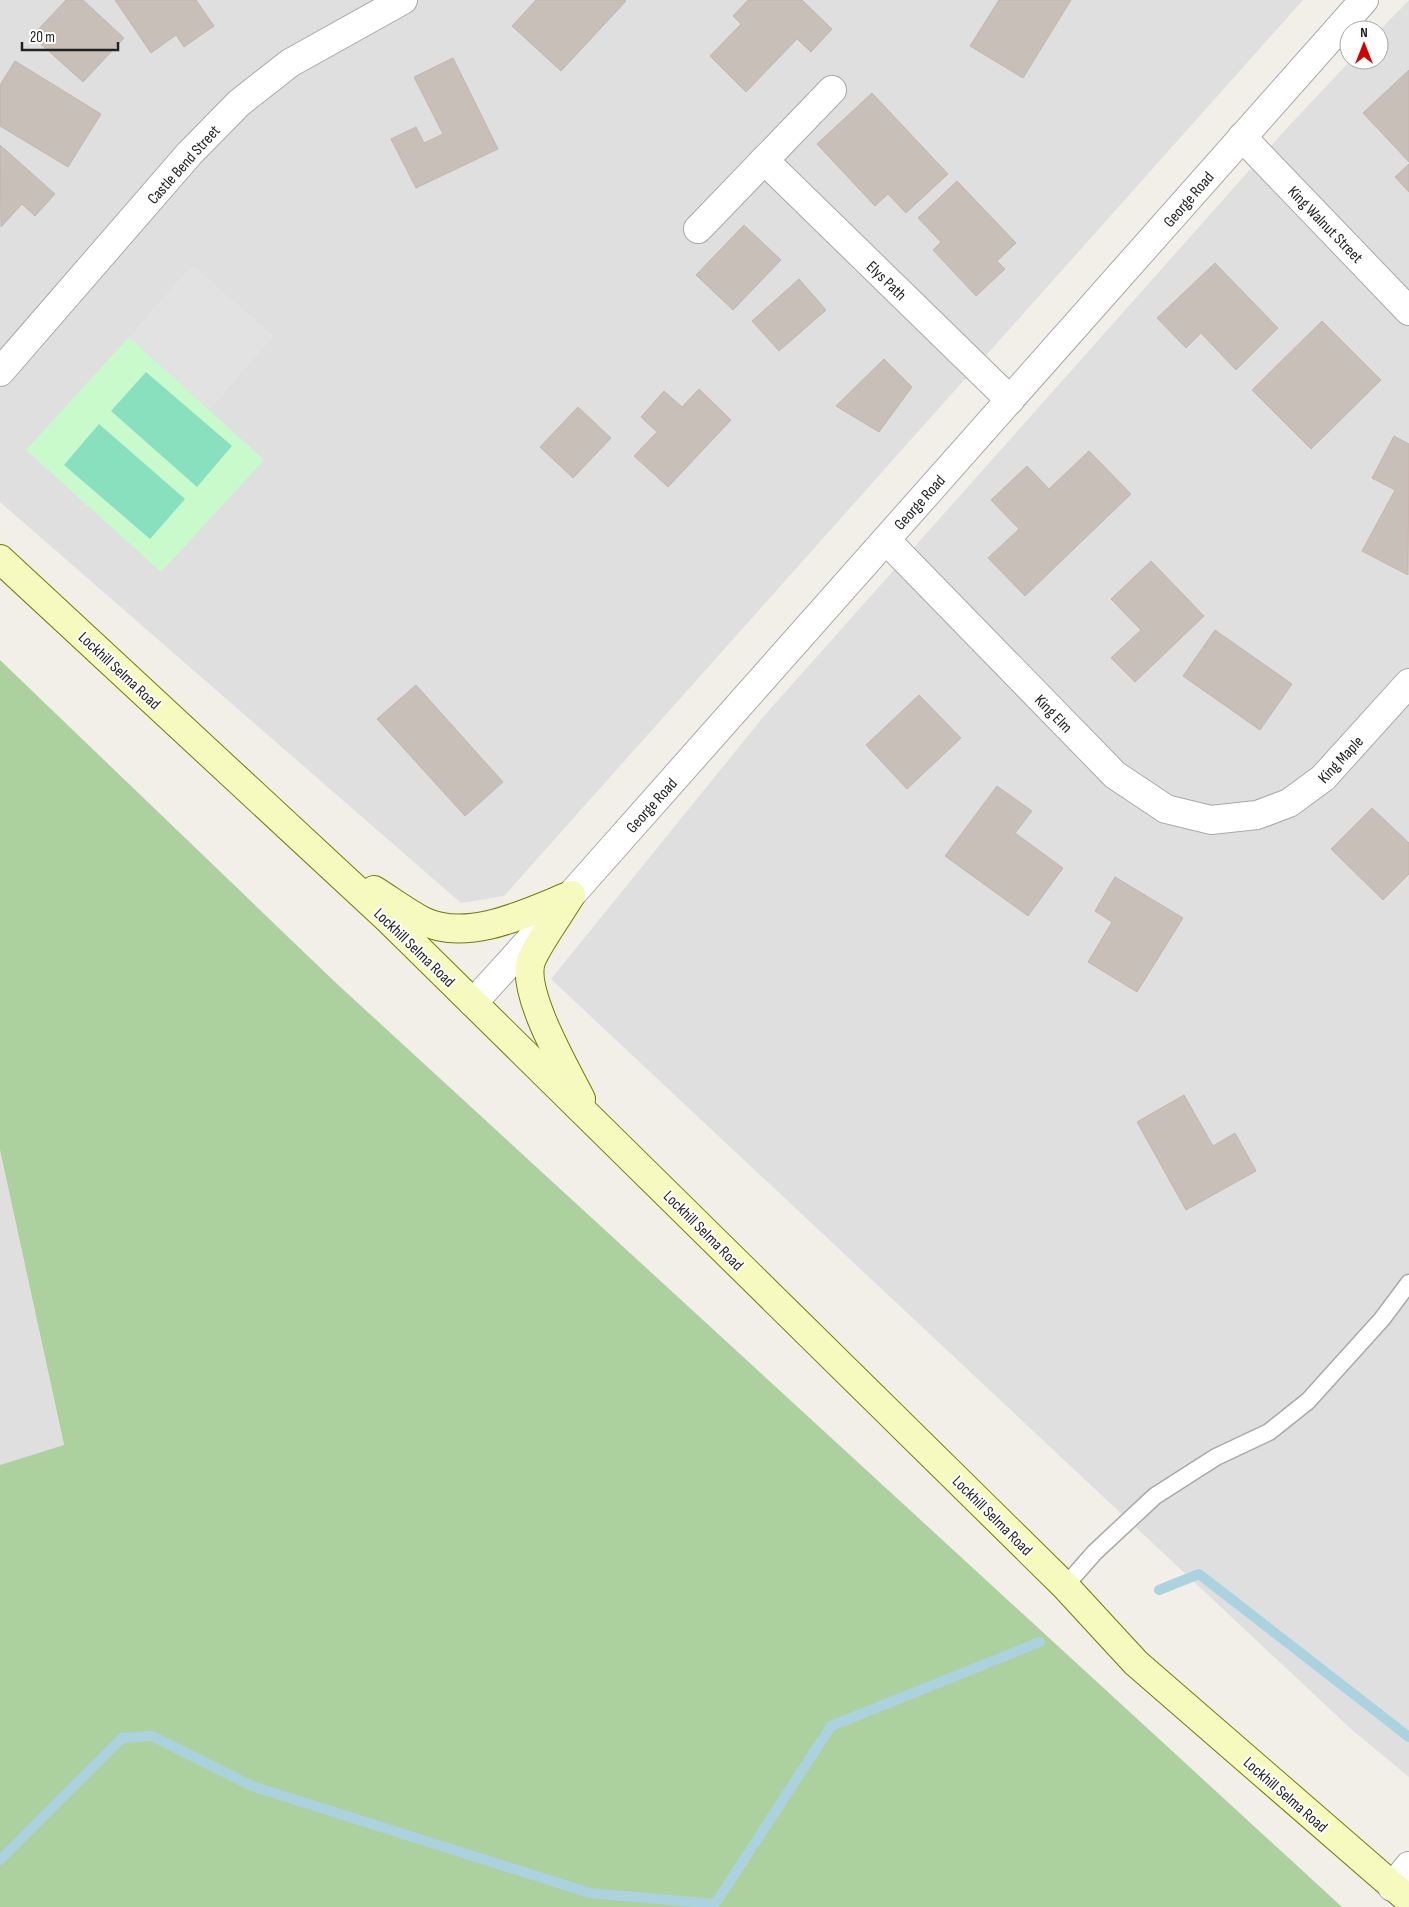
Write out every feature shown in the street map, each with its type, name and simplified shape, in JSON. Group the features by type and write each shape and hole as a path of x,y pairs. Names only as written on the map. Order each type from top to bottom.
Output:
{"main road":[{"name":"Lockhill Selma Road","path":"0,559 324,859 473,1002 1064,1586 1136,1663 1401,1894"},
{"path":"324,859 424,922 450,928 472,928 501,923 571,895"},
{"path":"571,895 531,961 530,976 539,1013 590,1117"}],"street":[{"name":"Castle Bend Street","path":"0,372 190,154 239,102 290,63 403,0"},
{"name":"George Road","path":"473,1002 571,895 1364,0"},
{"path":"698,229 832,90"},
{"name":"King Walnut Street","path":"1242,137 1409,311"},
{"name":"Elys Path","path":"764,160 1010,400"},
{"name":"King Elm","path":"886,540 1115,775 1166,810 1211,820 1257,815"},
{"name":"King Maple","path":"1257,815 1289,803 1312,788 1409,683"},
{"path":"1401,1894 1409,1866"}],"lane":[{"path":"1064,1586 1095,1552 1155,1496 1216,1457 1269,1432 1308,1400 1382,1319 1409,1283"}],"shaded area":[{"path":"0,0 1303,0 504,896 461,903 0,502"},
{"path":"1409,0 1409,1777 1351,1729 551,979 764,716 1287,128 1342,70 1389,70 1389,21"},
{"path":"192,265 274,336 209,410 129,337"},
{"path":"0,1150 64,1446 0,1465"}],"green space":[{"path":"129,337 264,460 161,572 26,450"},
{"path":"146,372 232,446 197,487 111,411"},
{"path":"99,424 185,499 150,539 64,465"},
{"path":"0,660 335,982 1342,1907 0,1907 0,1465 64,1445 0,1150"}],"building":[{"path":"66,0 83,0 124,38 83,82 32,36"},
{"path":"115,0 196,0 214,26 184,47 176,35 151,53"},
{"path":"536,0 626,1 561,71 512,26"},
{"path":"748,0 802,0 832,29 811,52 797,39 746,92 710,56 741,24 733,16"},
{"path":"999,0 1071,0 1023,78 970,46"},
{"path":"453,58 498,149 416,188 391,139 416,127 424,143 443,134 414,77"},
{"path":"15,61 101,114 68,167 0,126 0,85"},
{"path":"1409,70 1409,162 1363,113"},
{"path":"872,93 948,174 906,213 888,194 875,206 817,144"},
{"path":"0,145 55,194 35,216 22,204 1,227"},
{"path":"1409,164 1409,192 1395,177"},
{"path":"957,181 1016,243 997,261 1005,269 976,296 933,250 941,242 918,218"},
{"path":"744,225 781,260 733,310 696,275"},
{"path":"1215,263 1278,328 1236,370 1201,333 1186,348 1157,318"},
{"path":"799,279 826,310 779,351 752,321"},
{"path":"1322,321 1381,380 1311,449 1252,390"},
{"path":"884,359 912,387 879,432 836,406"},
{"path":"699,389 731,420 668,487 634,456 657,432 641,417 664,391 682,407"},
{"path":"578,407 611,438 573,478 540,447"},
{"path":"1394,436 1409,444 1408,575 1362,551 1395,490 1372,478"},
{"path":"1089,451 1131,494 1025,596 988,558 1019,529 991,500 1027,466 1049,489"},
{"path":"1151,561 1204,616 1135,682 1111,658 1141,630 1111,599"},
{"path":"1215,630 1292,684 1260,730 1183,676"},
{"path":"416,685 503,782 465,816 377,719"},
{"path":"919,695 961,738 907,789 866,745"},
{"path":"997,786 1032,811 1015,833 1063,868 1028,916 945,856"},
{"path":"1372,808 1409,843 1409,874 1383,900 1331,849"},
{"path":"1115,877 1183,918 1137,992 1088,962 1112,922 1095,911"},
{"path":"1184,1095 1213,1146 1235,1133 1256,1171 1186,1210 1137,1122"}],"waterway":[{"path":"1159,1590 1199,1574 1409,1737"},
{"path":"0,1860 122,1738 152,1736 252,1786 590,1893 715,1904 831,1726 1040,1642"}]}
